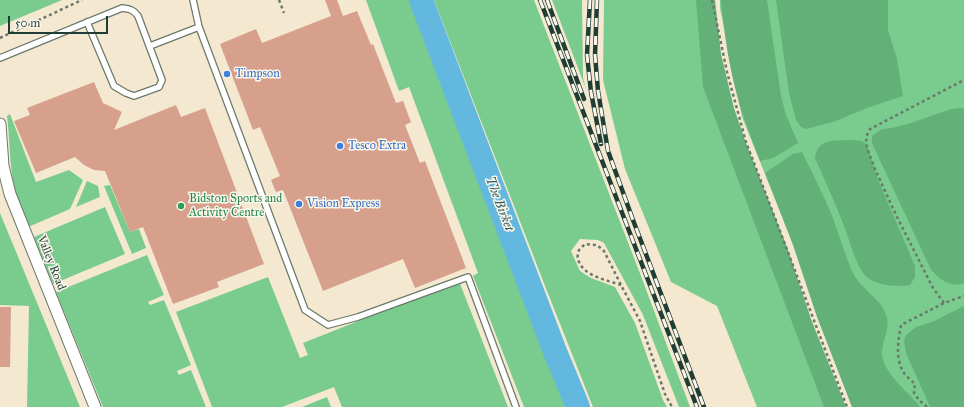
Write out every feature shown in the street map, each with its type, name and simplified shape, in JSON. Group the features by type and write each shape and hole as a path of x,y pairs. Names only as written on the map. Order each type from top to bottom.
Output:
{"street":[{"name":"Valley Road","path":"0,124 3,166 10,194 95,407"}],"lane":[{"path":"193,0 199,27 305,310 328,325 358,317 468,277 516,407"},
{"path":"0,58 87,22 122,8 129,9 134,11 138,16 150,46 162,80 159,87 134,96 116,88 112,83 87,22"},
{"path":"150,46 199,27"}],"path":[{"path":"0,38 82,0"},
{"path":"279,0 284,13"},
{"path":"712,0 727,72 746,142 847,407"},
{"path":"944,303 933,288 874,169 866,137 870,129 964,80"},
{"path":"621,285 594,276 583,268 578,259 579,250 585,244 597,245 604,251 640,321 665,394 672,407"},
{"path":"927,407 918,400 914,393 915,384 904,372 899,359 898,342 901,325 944,303 964,296"}],"green space":[{"path":"0,0 62,0 0,26"},
{"path":"366,0 418,0 524,280 574,407 524,407 473,276 478,273 409,87 399,91"},
{"path":"434,0 534,0 690,407 679,407 643,315 604,243 598,240 580,239 571,251 580,271 591,278 615,287 635,323 663,400 667,407 593,407"},
{"path":"552,0 582,0 583,78 586,89"},
{"path":"604,0 708,0 726,103 839,407 757,407 717,306 671,282 625,169 603,80"},
{"path":"696,0 715,0 721,54 734,108 746,143 787,247 811,319 846,407 824,407 703,87"},
{"path":"720,0 964,0 964,407 852,407 794,246 742,117 720,8"},
{"path":"721,0 767,0 781,96 786,115 798,143 773,158 760,161 740,106 728,53"},
{"path":"776,0 888,0 888,30 897,59 903,96 867,108 833,122 806,129 801,127 796,120 789,93"},
{"path":"951,109 964,109 964,283 950,284 942,280 931,270 872,143 872,136 882,129 911,123"},
{"path":"10,114 36,182 69,170 83,180 70,209 28,227 16,196 12,176 7,116"},
{"path":"832,141 862,141 867,145 877,177 915,266 915,277 910,285 888,285 872,281 860,268 854,254 841,217 815,158 819,147 823,144"},
{"path":"802,152 831,213 853,273 861,285 881,305 887,317 887,331 882,353 883,361 891,375 920,407 852,407 817,317 793,245 765,173 793,154"},
{"path":"87,181 98,186 100,197 76,207"},
{"path":"110,185 130,232 139,229 146,248 132,254 104,186"},
{"path":"105,207 125,254 53,284 34,237"},
{"path":"0,213 80,407 27,407 29,306 0,305"},
{"path":"147,255 164,295 148,302 150,305 164,300 191,365 177,371 179,375 191,370 206,407 103,407 56,292"},
{"path":"268,277 300,358 308,355 303,343 459,281 508,407 342,407 334,387 282,407 212,407 176,312"},
{"path":"964,306 964,407 930,407 906,353 904,341 906,335 916,327 932,322"},
{"path":"327,397 331,407 302,407"}],"building":[{"name":"Tesco Extra","path":"325,0 337,0 343,16 357,11 371,45 373,44 396,103 403,101 411,122 405,125 420,163 425,161 466,268 415,288 403,259 323,291 283,190 276,192 271,180 280,176 260,127 253,130 220,44 256,29 262,43 331,16"},
{"name":"Bidston Sports and Activity Centre","path":"94,82 103,103 122,112 114,130 176,105 181,117 205,108 264,264 217,282 219,287 173,304 143,227 130,232 105,171 94,170 84,165 75,157 36,173 14,121 30,115 27,108"},
{"path":"0,307 11,307 10,367 0,367"}],"waterway":[{"name":"The Birket","path":"421,0 554,349 578,407"}],"railway":[{"path":"540,0 697,407"},
{"path":"547,0 584,99"},
{"path":"590,0 587,55 591,92 601,144"},
{"path":"597,0 595,55 598,91 608,151 704,407"}],"place":[{"name":"Timpson","path":"227,74"},
{"name":"Tesco Extra","path":"340,146"},
{"name":"Vision Express","path":"299,204"},
{"name":"Bidston Sports and Activity Centre","path":"181,206"}]}
